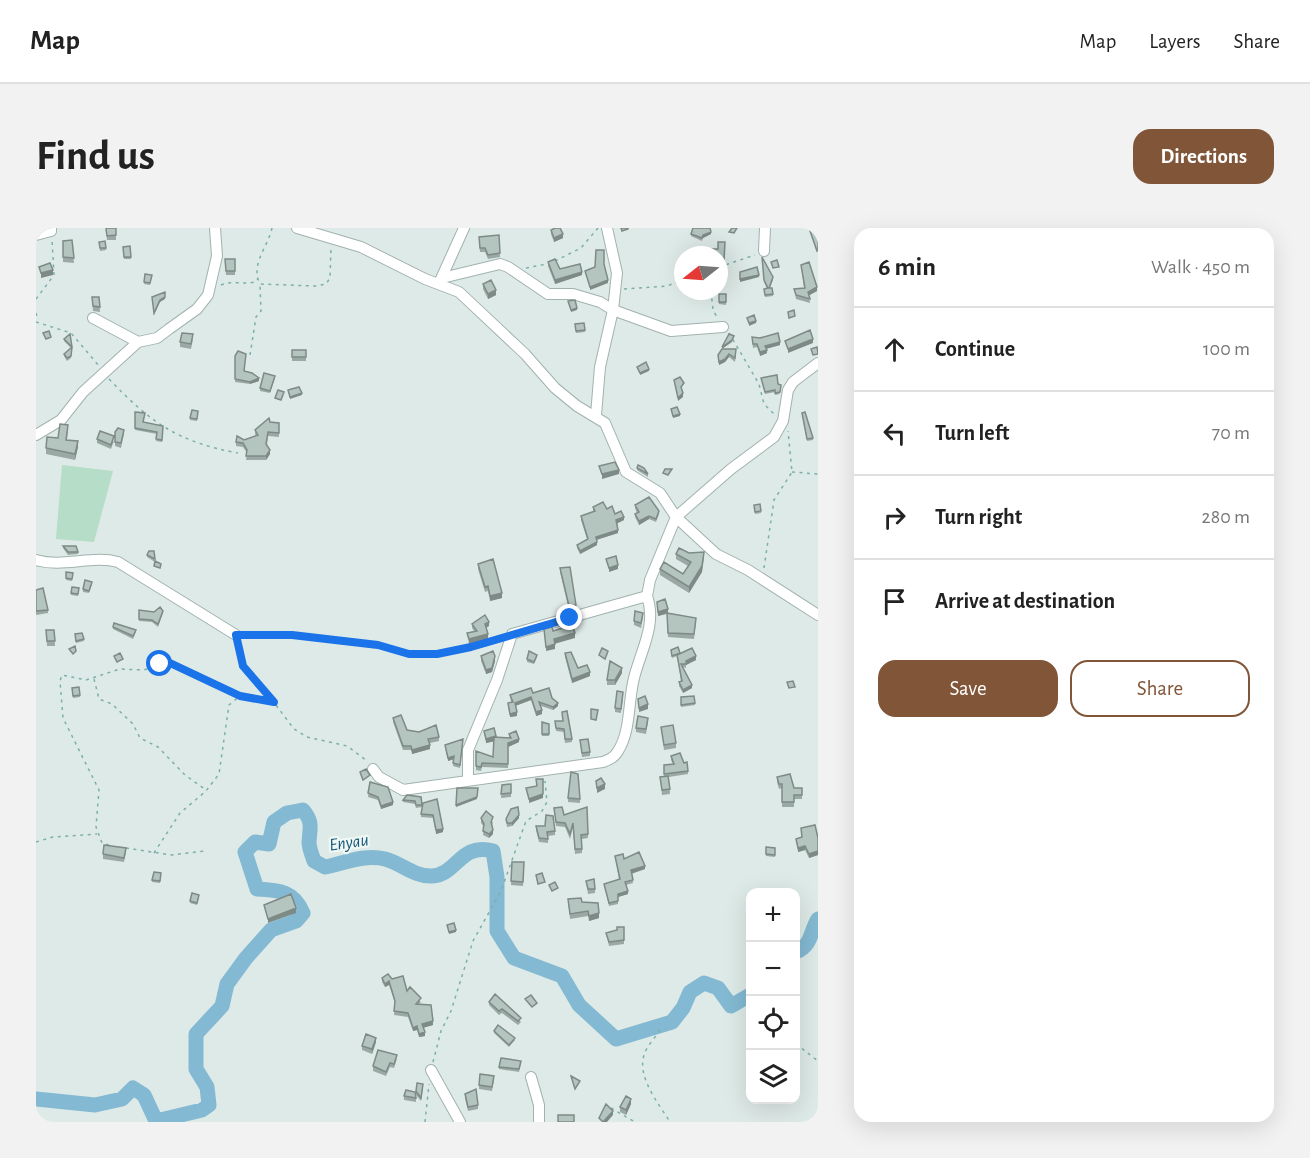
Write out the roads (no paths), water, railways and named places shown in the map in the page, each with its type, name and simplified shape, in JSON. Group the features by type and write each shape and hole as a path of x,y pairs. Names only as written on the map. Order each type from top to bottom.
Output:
{"street":[{"path":"36,435 61,420 83,392 138,342 157,338 197,309 206,299 217,256 215,228"},
{"path":"297,228 361,247 440,281 459,292 525,354 555,388 577,406 596,415 608,428 626,472 660,493 676,517 716,554 748,570 818,615"},
{"path":"440,281 464,228"},
{"path":"596,415 600,367 617,290 615,256 607,228"},
{"path":"764,251 765,228"},
{"path":"36,235 51,230"},
{"path":"440,281 500,264 513,270 548,294 573,294 600,302 613,310 671,331 723,327"},
{"path":"93,318 138,342"},
{"path":"373,769 379,777 403,790 603,762 618,751 625,732 634,677 647,643 650,617 647,596 650,580 676,517 730,469 774,437 783,421 788,390 793,382 818,363"},
{"path":"36,560 51,563 104,560 118,562 236,635"},
{"path":"468,781 468,750 497,680 512,634 647,596"},
{"path":"431,1070 460,1122"},
{"path":"531,1077 539,1106 539,1122"}],"waterway":[{"name":"Enyau","path":"36,1099 95,1105 122,1099 133,1088 144,1095 156,1121 202,1110 209,1105 207,1087 196,1069 196,1034 222,1006 227,984 246,958 271,930 296,921 303,913 295,900 285,893 257,889 245,852 255,842 269,844 274,822 287,813 303,810 310,821 309,844 314,861 325,867 362,858 377,858 391,861 425,876 432,876 447,870 473,851 482,849 493,851 497,877 497,931 514,958 562,976 579,1005 616,1039 672,1022 683,1008 690,992 704,983 718,988 731,1006 748,996"},
{"name":"Enyau","path":"800,950 808,942 818,919"}]}
